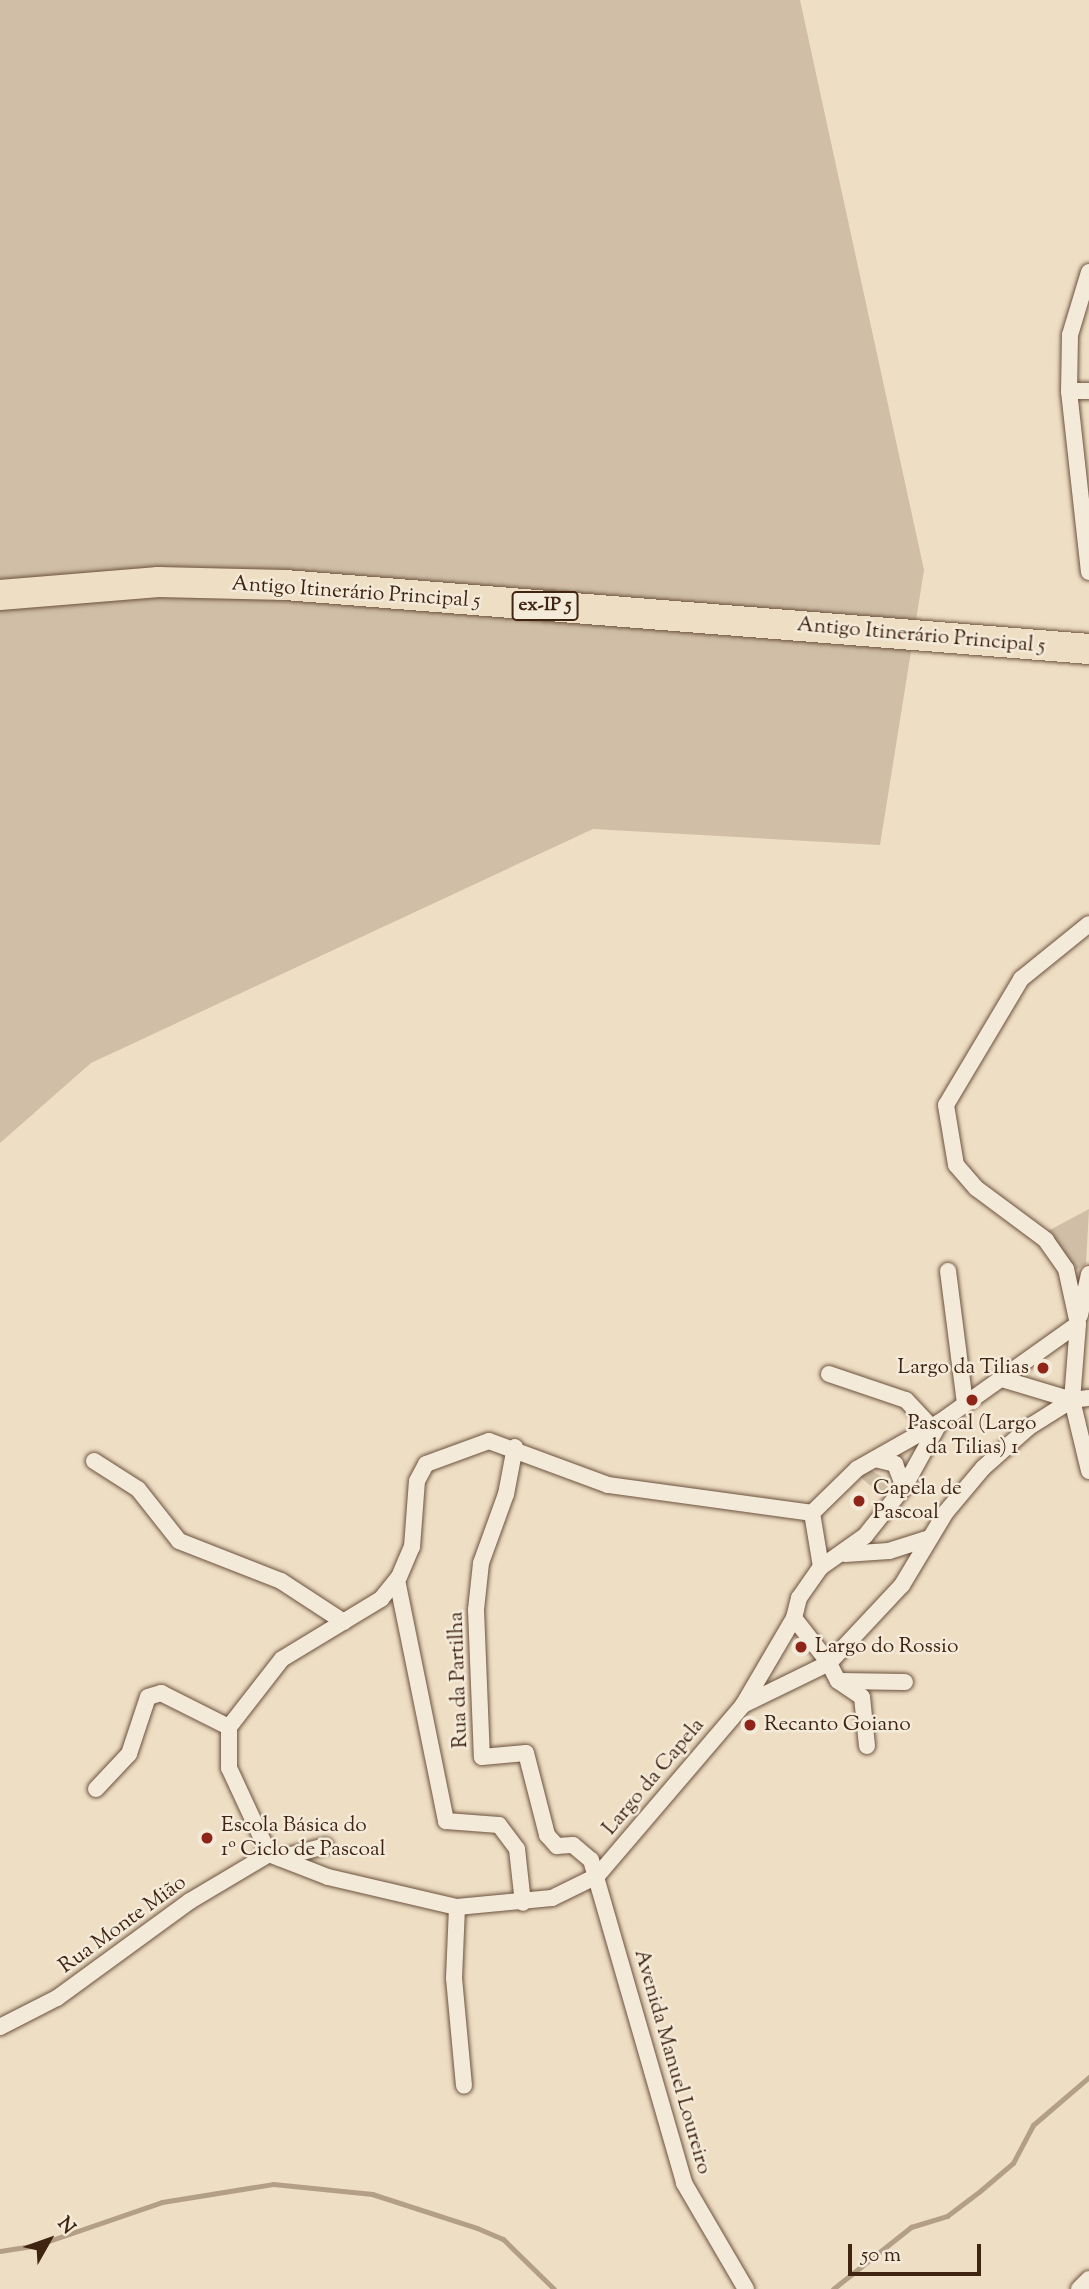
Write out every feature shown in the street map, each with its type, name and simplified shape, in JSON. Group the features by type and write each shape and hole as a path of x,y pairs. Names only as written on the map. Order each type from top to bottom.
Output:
{"highway":[{"name":"Antigo Itinerário Principal 5","path":"0,595 158,582 285,585 1089,649"}],"street":[{"path":"1089,272 1070,335 1069,391 1089,572"},
{"path":"1069,391 1089,391"},
{"path":"1084,1325 1066,1269 1046,1240 976,1188 957,1165 946,1105 1021,979 1089,925"},
{"path":"948,1271 965,1404"},
{"path":"1089,1274 1072,1399 1089,1471"},
{"path":"597,1876 523,1903 457,1907 328,1877 274,1856 229,1768 229,1727 282,1659 381,1599 397,1580 412,1547 417,1480 426,1464 489,1441 515,1447 608,1485 812,1513 875,1459 935,1424 1084,1325"},
{"path":"829,1374 906,1400 935,1424"},
{"path":"1002,1379 1072,1399 1089,1407"},
{"path":"743,1705 829,1663 894,1594 930,1538 984,1468 1072,1399 1089,1398"},
{"path":"743,1705 821,1567 845,1553 904,1487 935,1424"},
{"name":"Rua da Partilha","path":"515,1447 506,1494 481,1563 476,1610 482,1757 526,1753 547,1835 557,1846 582,1850 597,1876"},
{"path":"875,1459 895,1464 904,1487"},
{"path":"94,1461 138,1489 179,1541 281,1581 344,1622"},
{"path":"812,1513 821,1567"},
{"path":"845,1553 889,1551 930,1538"},
{"path":"397,1580 446,1821 485,1820 505,1831 517,1849 523,1903"},
{"path":"794,1618 829,1663 838,1681 862,1697 867,1746"},
{"path":"838,1681 905,1682"},
{"path":"96,1788 129,1754 148,1697 161,1693 229,1727"},
{"name":"Largo da Capela","path":"597,1876 743,1705"},
{"name":"Rua Monte Mião","path":"0,2027 57,1998 190,1901 274,1856 325,1846"},
{"name":"Avenida Manuel Loureiro","path":"597,1876 684,2183 746,2289"},
{"path":"457,1907 454,1978 464,2086"},
{"path":"1079,2289 1089,2279"}],"shaded area":[{"path":"0,0 800,0 924,570 880,845 593,829 91,1063 0,1143"},
{"path":"1089,1209 1086,1264 1076,1270 1048,1231"},
{"path":"869,1469 889,1481 885,1498 858,1475"}],"waterway":[{"path":"833,2289 911,2227 947,2216 980,2191 1013,2163 1033,2125 1089,2077"},
{"path":"0,2251 37,2245 162,2202 273,2184 372,2194 477,2228 503,2239 554,2289"}],"place":[{"name":"Largo da Tilias","path":"1043,1368"},
{"name":"Pascoal (Largo da Tilias) 1","path":"972,1400"},
{"name":"Capela de Pascoal","path":"859,1501"},
{"name":"Largo do Rossio","path":"801,1647"},
{"name":"Recanto Goiano","path":"750,1725"},
{"name":"Escola Básica do 1º Ciclo de Pascoal","path":"207,1838"}]}
